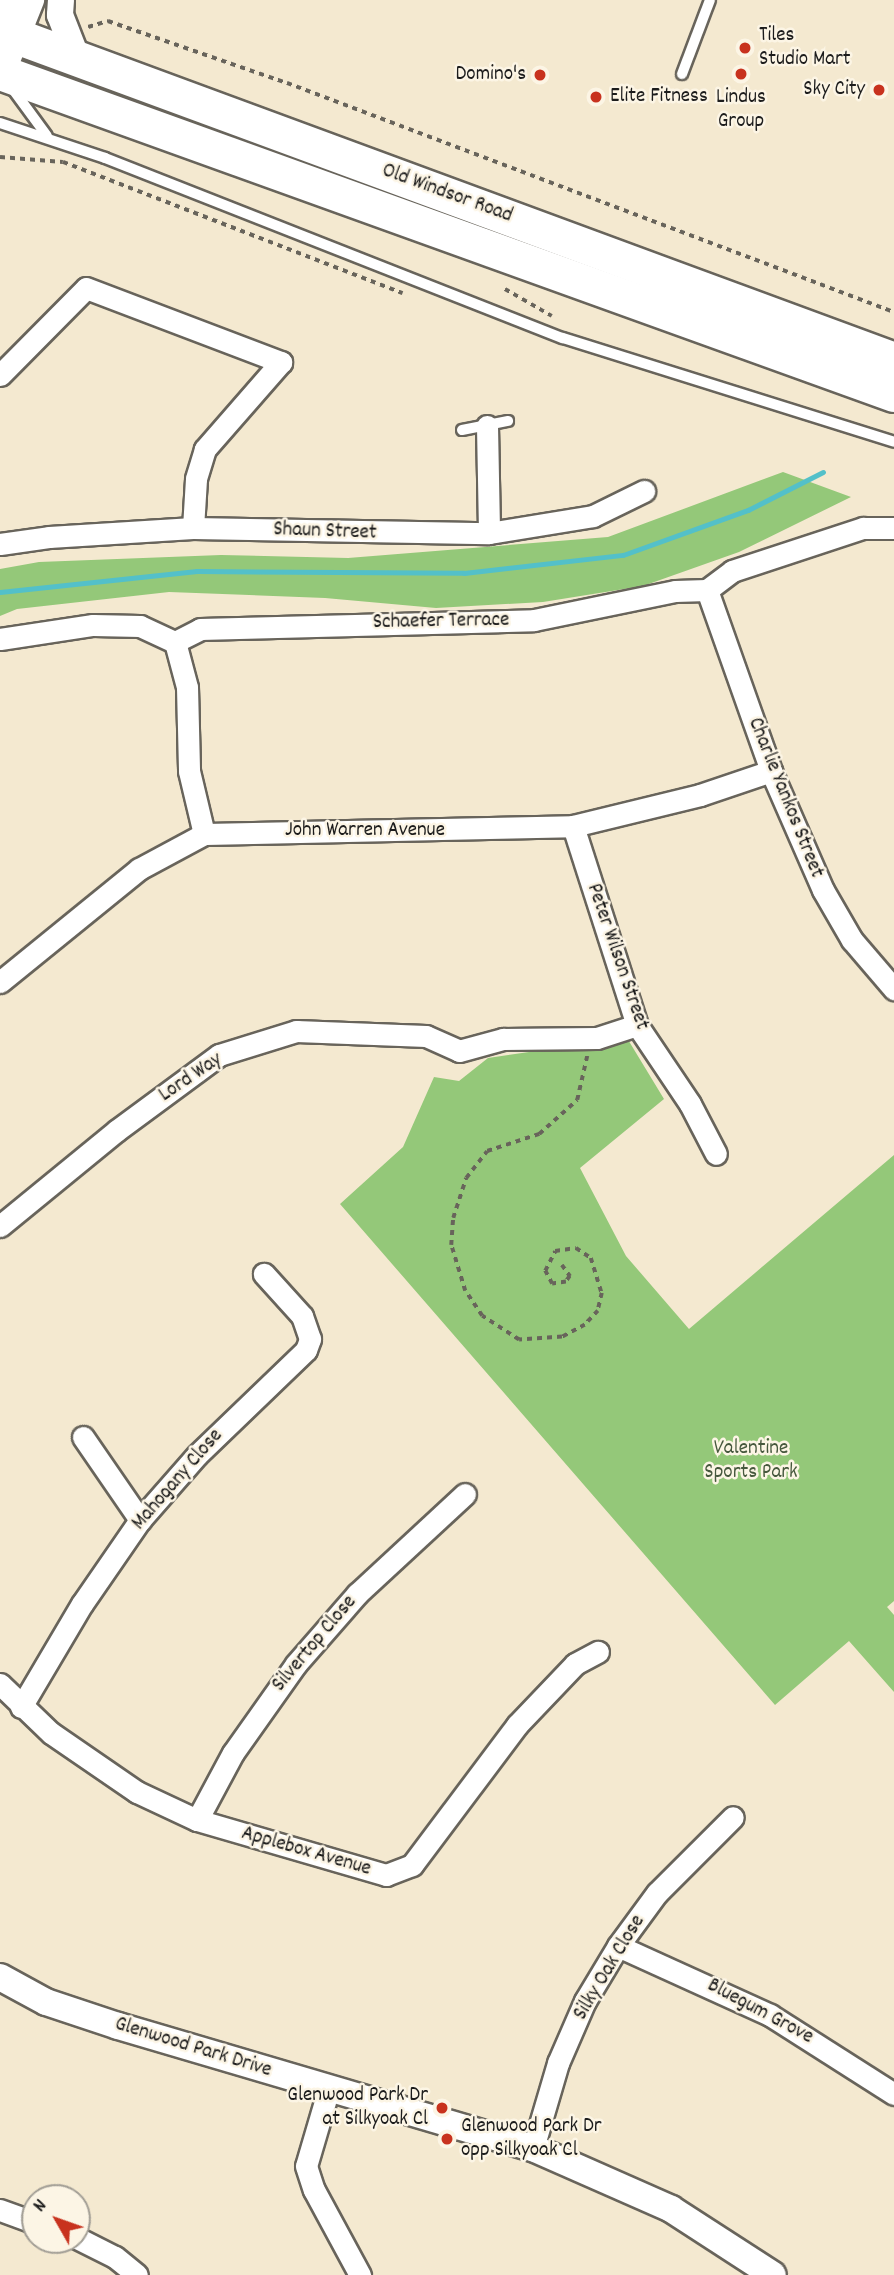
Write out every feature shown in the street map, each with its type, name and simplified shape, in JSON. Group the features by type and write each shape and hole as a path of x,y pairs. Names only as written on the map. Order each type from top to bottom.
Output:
{"highway":[{"name":"Old Windsor Road","path":"6,31 894,360"},
{"name":"Old Windsor Road","path":"1,75 894,394"}],"street":[{"path":"1,75 9,0"},
{"path":"6,31 31,0"},
{"path":"61,0 60,15 76,56"},
{"path":"0,375 86,288 281,362 205,449 196,480 193,528"},
{"path":"487,426 489,533"},
{"name":"Shaun Street","path":"0,544 193,528 489,533 593,516 644,491"},
{"path":"707,590 732,570 863,528 894,528"},
{"name":"Schaefer Terrace","path":"175,642 200,629 534,620 675,591 707,590"},
{"name":"Charlie Yankos Street","path":"707,590 771,771 822,890 852,940 894,989"},
{"path":"0,639 93,625 140,626 175,642 187,687 189,771 204,834"},
{"name":"John Warren Avenue","path":"0,982 139,869 204,834 573,827 700,795 771,771"},
{"name":"Peter Wilson Street","path":"573,827 637,1025 690,1104 716,1154"},
{"path":"588,1040 637,1025"},
{"name":"Lord Way","path":"0,1226 116,1131 219,1055 296,1031 426,1036 459,1051 503,1039 588,1040"},
{"name":"Mahogany Close","path":"21,1707 82,1604 141,1520 197,1455 306,1350 310,1339 302,1316 264,1273"},
{"path":"83,1437 141,1520"},
{"name":"Silvertop Close","path":"197,1820 233,1753 296,1664 357,1594 465,1494"},
{"name":"Applebox Avenue","path":"0,1684 21,1707 137,1792 197,1820 386,1875 412,1865 517,1725 575,1664 598,1652"},
{"name":"Silky Oak Close","path":"533,2148 558,2063 585,2001 618,1946 657,1893 733,1816"},
{"name":"Bluegum Grove","path":"618,1946 771,2015 894,2094"},
{"name":"Glenwood Park Drive","path":"0,1978 70,2010 533,2148 671,2209 773,2275"},
{"path":"329,2088 306,2166 314,2190 360,2275"},
{"path":"0,2210 21,2218"},
{"path":"91,2245 115,2257 137,2275"}],"lane":[{"path":"682,74 710,0"},
{"path":"1,75 29,117 49,138"},
{"path":"0,123 49,138 563,338 894,442"},
{"path":"461,430 508,421"}],"path":[{"path":"95,24 108,21 287,83 894,312"},
{"path":"0,157 36,159"},
{"path":"505,289 559,319"},
{"path":"562,1265 570,1276 552,1284 545,1271 555,1251 576,1248 591,1258 602,1293 598,1311 585,1325 562,1337 519,1340 482,1317 465,1292 451,1245 453,1217 466,1178 487,1151 539,1134 577,1100 588,1040"}],"green space":[{"path":"783,472 851,497 739,552 643,586 543,602 436,608 325,598 169,592 17,609 0,616 0,569 39,562 221,555 348,558 608,537"},
{"name":"Valentine Sports Park","path":"627,1038 664,1099 580,1168 626,1256 689,1329 894,1155 894,1601 887,1607 894,1615 894,1692 849,1641 775,1705 340,1204 403,1147 434,1077 459,1081 488,1058"}],"waterway":[{"path":"0,592 197,571 464,573 623,555 748,510 823,472"}],"place":[{"name":"Tiles Studio Mart","path":"745,48"},
{"name":"Lindus Group","path":"741,74"},
{"name":"Domino's","path":"540,75"},
{"name":"Sky City","path":"879,90"},
{"name":"Elite Fitness","path":"596,97"},
{"name":"Glenwood Park Dr at Silkyoak Cl","path":"442,2108"},
{"name":"Glenwood Park Dr opp Silkyoak Cl","path":"447,2139"}]}
